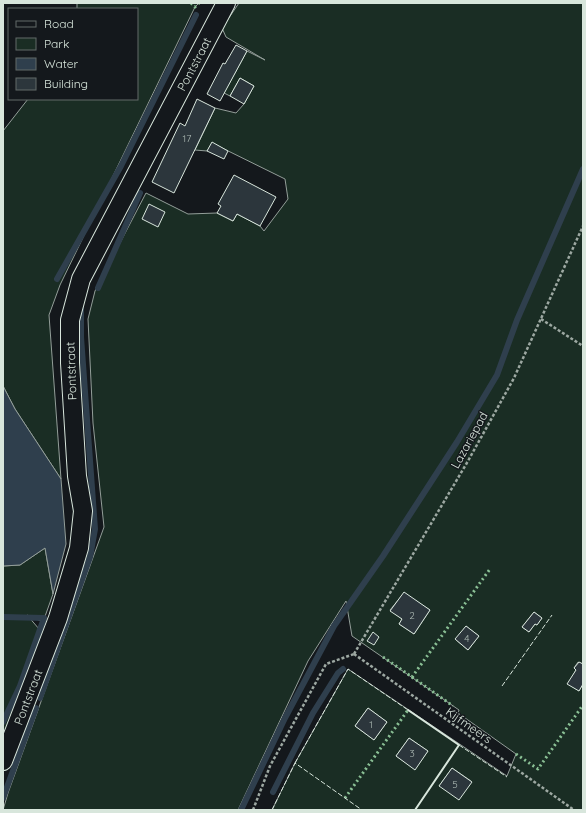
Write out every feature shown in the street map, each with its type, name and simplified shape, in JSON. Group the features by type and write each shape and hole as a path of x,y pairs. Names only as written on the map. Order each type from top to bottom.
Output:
{"street":[{"name":"Pontstraat","path":"3,761 58,618 79,548 83,511 77,476 70,363 70,320 81,279 226,3"}],"path":[{"name":"Lazariepad","path":"354,654 468,461 514,378 583,226"},
{"path":"541,319 583,346"},
{"path":"253,810 270,766 326,664 354,654"},
{"name":"Kijfmeers","path":"354,654 574,810"}],"green space":[{"path":"77,3 199,3 195,7 60,285 49,315 61,479 15,409 3,386 3,131 27,100 138,100 138,8 77,8"},
{"path":"239,3 583,3 583,664 578,662 574,668 576,670 568,684 579,691 583,684 583,810 272,810 295,763 348,669 507,776 516,754 458,713 459,710 352,636 346,601 308,661 238,810 3,810 104,527 93,423 88,319 95,291 146,193 188,214 217,213 233,221 237,214 260,226 264,231 288,199 285,179 212,143 207,151 195,150 215,108 236,113 244,104 254,86 240,78 230,96 224,93 247,51 265,60 226,37 222,28","holes":["404,593 430,610 414,634 399,624 402,619 390,610","534,612 542,618 529,632 522,627","466,626 479,636 468,650 456,640","368,708 387,722 374,740 355,726","409,738 428,751 415,769 396,756","452,768 471,782 439,786"]},
{"path":"45,548 53,594 43,622 27,615 52,644 3,752 3,566 20,565"}],"water":[{"path":"3,386 15,409 61,479 66,544 53,594 45,548 20,565 3,566"}],"building":[{"path":"236,45 247,51 220,101 207,94 223,63 225,64"},
{"path":"240,78 254,86 244,104 230,96"},
{"path":"197,99 215,108 174,193 152,182 180,123 185,126"},
{"path":"212,142 228,151 224,159 207,151"},
{"path":"234,175 276,197 260,226 237,214 233,221 217,213 221,206 218,204"},
{"path":"149,204 165,212 158,227 142,219"},
{"path":"404,592 430,610 414,634 399,624 402,619 390,611"},
{"path":"534,612 542,618 529,632 522,627"},
{"path":"466,626 479,636 468,650 455,639"},
{"path":"373,632 379,637 374,645 367,641"},
{"path":"579,662 583,664 583,684 579,691 567,684 576,670 574,668"},
{"path":"368,708 387,722 374,740 355,726"},
{"path":"409,738 428,751 415,770 396,756"},
{"path":"452,768 472,782 459,800 439,786"}],"waterway":[{"path":"57,279 121,166 196,15"},
{"path":"241,810 285,718 334,626 383,556 457,442 497,375 517,320 583,169"},
{"path":"98,288 140,193"},
{"path":"40,698 90,557 95,529 81,337 81,306"},
{"path":"3,617 44,618 20,686 3,722"},
{"path":"273,792 313,713 338,673 343,669"},
{"path":"3,798 36,708"}],"hedge":[{"path":"191,3 195,7 199,3"},
{"path":"383,657 412,677 490,569"},
{"path":"412,677 453,706"},
{"path":"516,754 538,769 583,705"},
{"path":"345,798 408,710"}],"fence":[{"path":"502,686 552,615"},
{"path":"295,763 348,669 408,710"},
{"path":"459,745 507,777"},
{"path":"272,810 295,763 362,810"}],"wall":[{"path":"408,710 459,745 415,810"}]}
